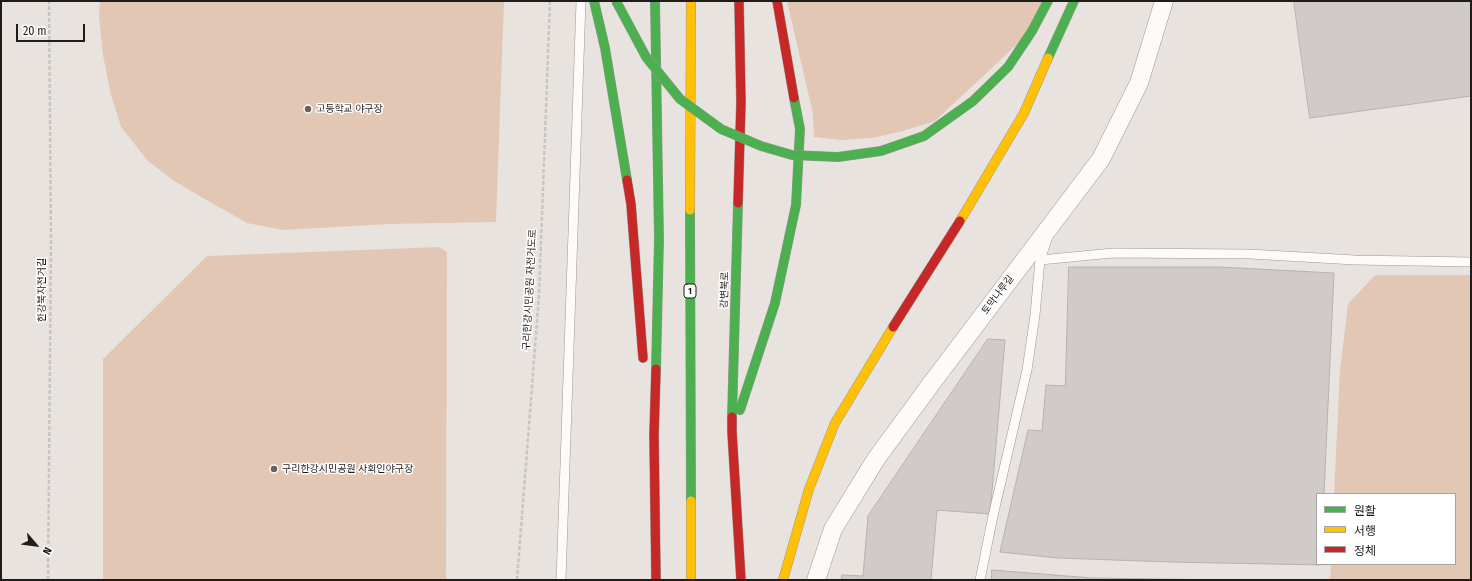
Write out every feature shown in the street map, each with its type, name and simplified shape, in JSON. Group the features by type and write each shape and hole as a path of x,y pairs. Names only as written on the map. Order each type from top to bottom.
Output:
{"highway":[{"path":"594,1 605,48 631,204 644,367"},
{"path":"616,1 646,57 680,99 721,129 761,146 792,155 838,156 881,151 924,136 973,101 1008,67 1032,31 1048,1"},
{"path":"655,1 658,238 654,435 656,580"},
{"name":"1","path":"691,1 691,580"},
{"name":"강변북로","path":"739,1 741,102 732,432 741,580"},
{"path":"732,432 775,303 796,205 800,129 777,1"},
{"path":"783,580 809,488 835,423 891,329 973,200 1024,112 1074,1"},
{"path":"646,382 654,435"}],"street":[{"name":"토막나루길","path":"816,580 833,529 876,459 935,378 1101,159 1139,83 1164,1"}],"lane":[{"path":"561,580 580,1"},
{"path":"980,580 993,516 1027,370 1036,315 1040,260 1052,223"},
{"path":"1040,260 1121,253 1250,254 1355,260 1471,262"}],"path":[{"name":"한강북자전거길","path":"48,580 51,244 49,1"},
{"name":"구리한강시민공원 자전거도로","path":"517,580 539,296 550,1"}],"shaded area":[{"name":"고등학교 야구장","path":"100,1 504,1 496,222 390,224 283,230 247,223 174,181 148,161 121,127 110,91 103,55 99,16"},
{"path":"787,1 1044,1 1024,38 935,121 903,131 872,138 841,140 814,137 813,114"},
{"name":"구리한강시민공원 사회인야구장","path":"439,247 447,252 446,580 103,580 103,359 207,256"},
{"path":"1375,275 1471,275 1471,580 1330,580 1331,565 1456,565 1456,493 1334,493 1340,370 1348,304"}],"building":[{"path":"1294,1 1471,1 1471,96 1310,118"},
{"path":"1069,267 1219,267 1334,273 1324,493 1316,493 1316,565 1058,558 1000,552 1028,430 1042,431 1046,385 1065,386"},
{"path":"988,339 1005,340 990,514 937,510 931,580 841,580 842,575 863,576 868,516"},
{"path":"992,570 1092,578 1227,580 992,580"}],"traffic: fast":[{"path":"594,1 605,48 627,180"},
{"path":"616,1 646,57 680,99 721,129 761,146 792,155 838,157 881,151 924,136"},
{"path":"655,1 659,239 656,369"},
{"path":"924,136 973,101 1008,67 1032,31 1048,1"},
{"path":"1048,58 1074,1"},
{"path":"740,410 775,303 796,205 800,129 794,98"},
{"path":"732,417 738,203"},
{"path":"690,210 691,501"}],"traffic: slow":[{"path":"690,210 691,1"},
{"path":"960,221 1024,113 1048,58"},
{"path":"783,580 809,489 835,423 893,327"},
{"path":"691,501 691,580"}],"traffic: jam":[{"path":"738,203 741,102 739,1"},
{"path":"777,1 794,98"},
{"path":"627,180 631,204 643,358"},
{"path":"893,327 960,221"},
{"path":"656,369 654,435 656,580"},
{"path":"732,417 741,580"}],"place":[{"name":"고등학교 야구장","path":"308,109"},
{"name":"구리한강시민공원 사회인야구장","path":"274,469"}]}
